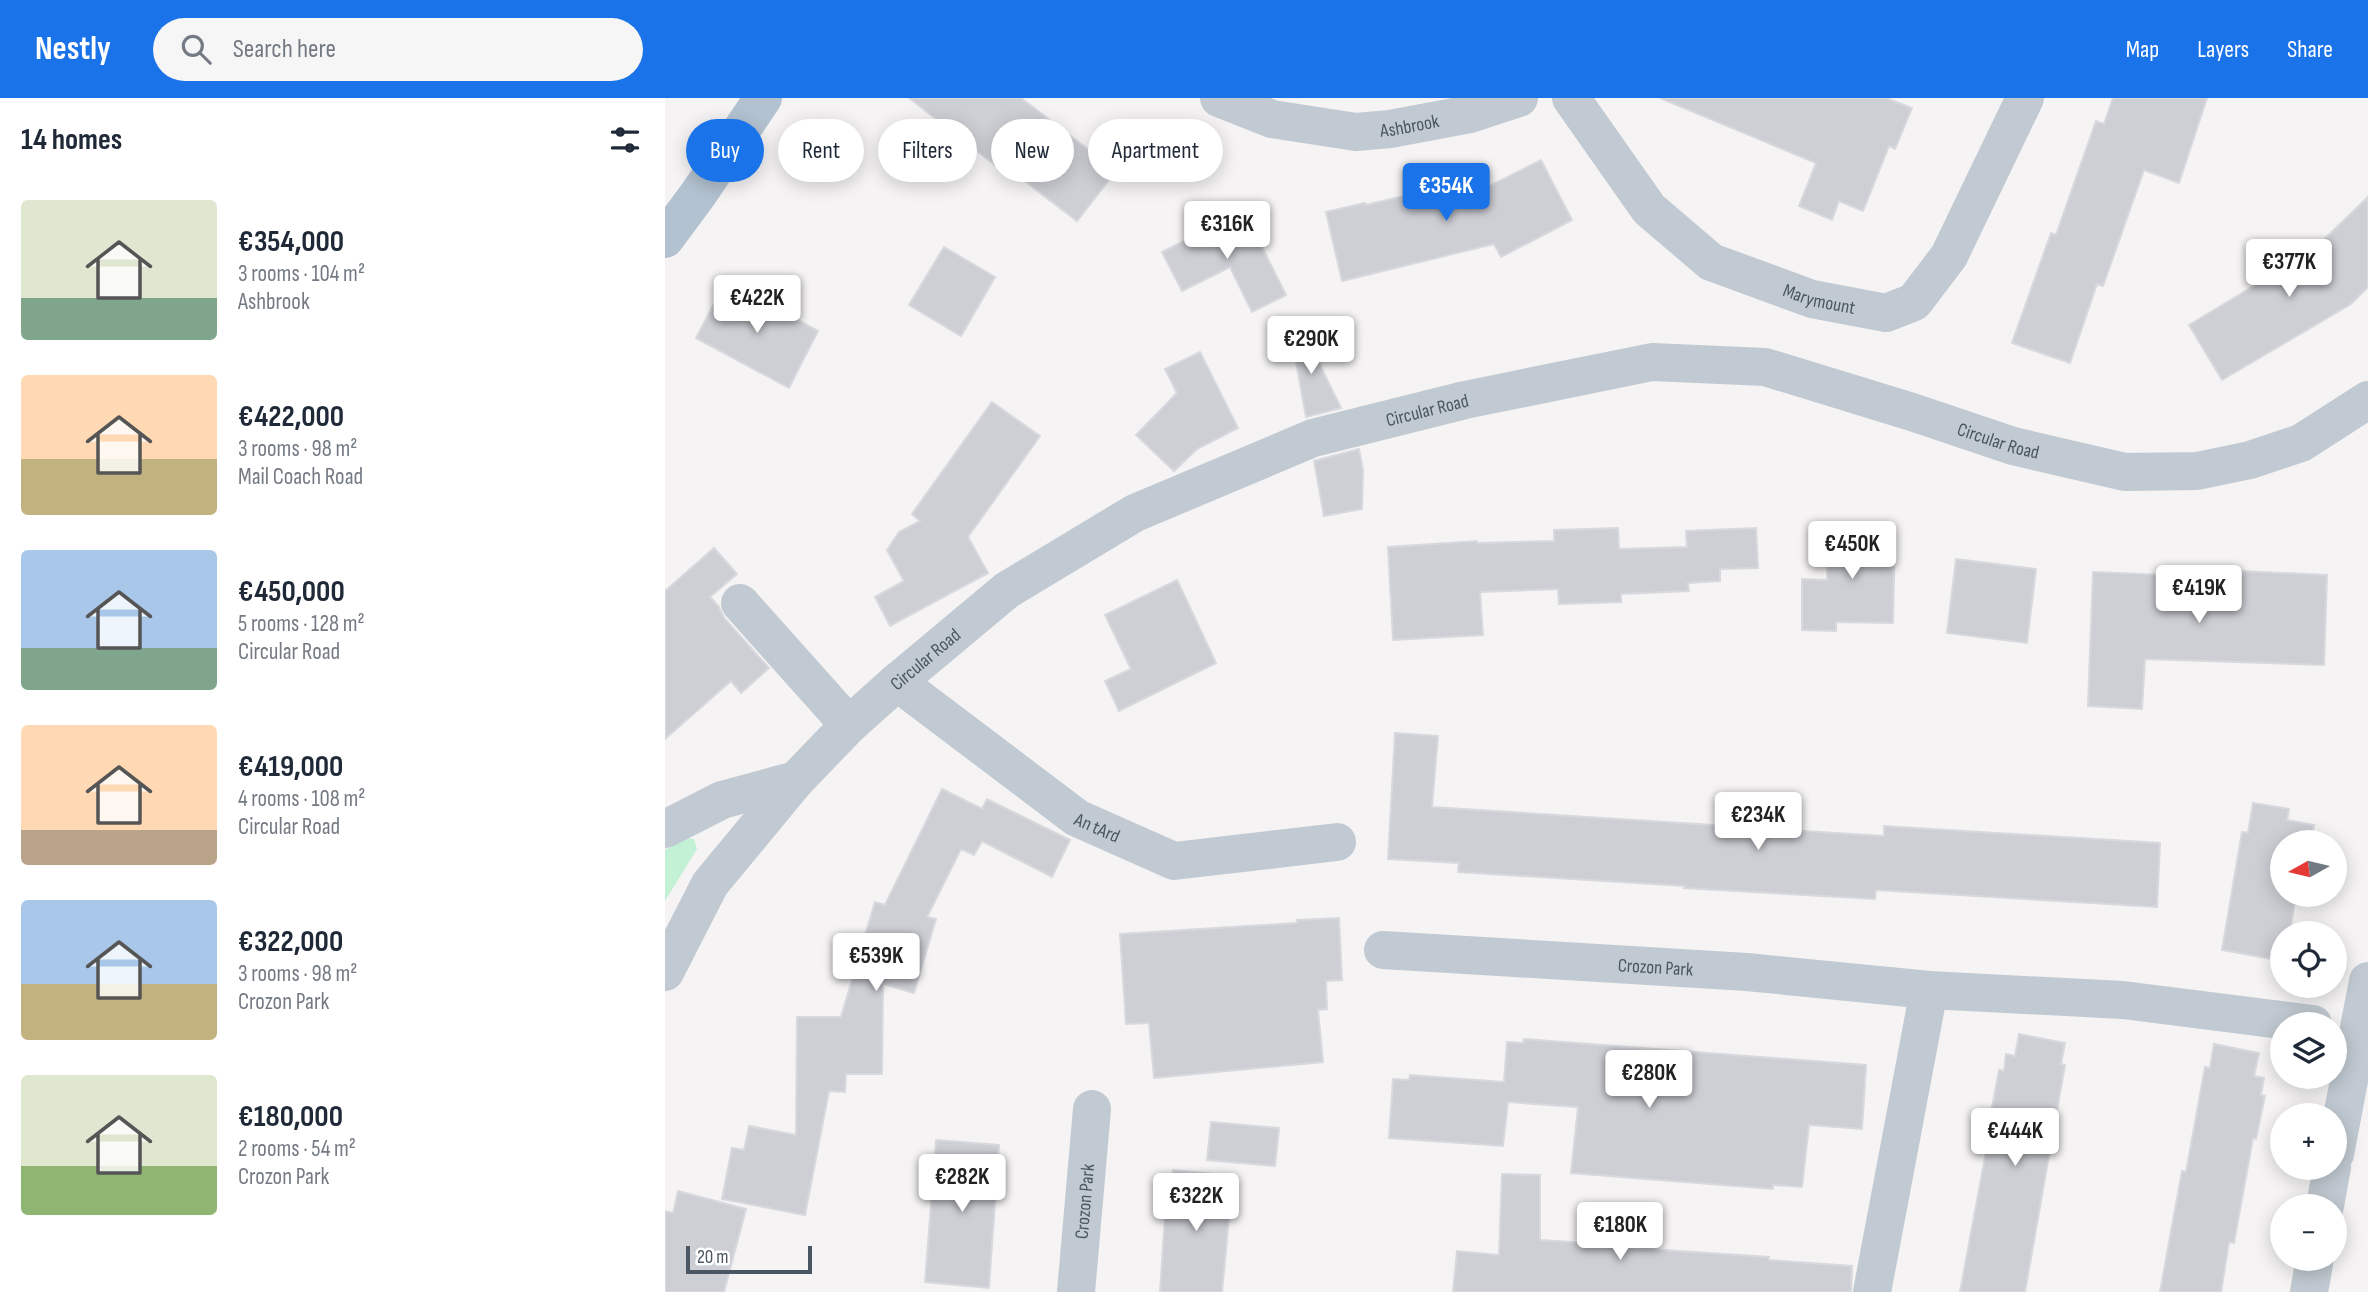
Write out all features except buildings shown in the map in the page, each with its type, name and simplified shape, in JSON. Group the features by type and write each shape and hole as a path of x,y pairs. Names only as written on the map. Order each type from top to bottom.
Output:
{"main road":[{"path":"665,239 763,98"}],"street":[{"name":"Ashbrook","path":"1219,98 1272,119 1356,132 1391,129 1470,114 1519,98"},
{"name":"Marymount","path":"1571,98 1649,209 1711,262 1812,299 1886,313 1914,302 1948,256 2025,98"},
{"name":"Circular Road","path":"665,972 709,884 796,780 849,725 1007,590 1135,513 1313,438 1465,400 1652,362 1765,367 2013,446 2125,472 2197,471 2250,460 2301,443 2368,400"},
{"path":"740,603 849,725"},
{"name":"An tArd","path":"897,682 1077,818 1174,861 1337,842"},
{"path":"665,829 722,800 796,780"},
{"name":"Crozon Park","path":"1383,950 1747,972 1929,990 2123,1000 2270,1019"},
{"path":"2347,1028 2368,981"},
{"path":"1872,1292 1929,990"},
{"name":"Crozon Park","path":"1076,1292 1092,1109"},
{"path":"2309,1292 2313,1271"}],"green space":[{"path":"686,838 694,839 697,849 665,901 665,850"}]}
